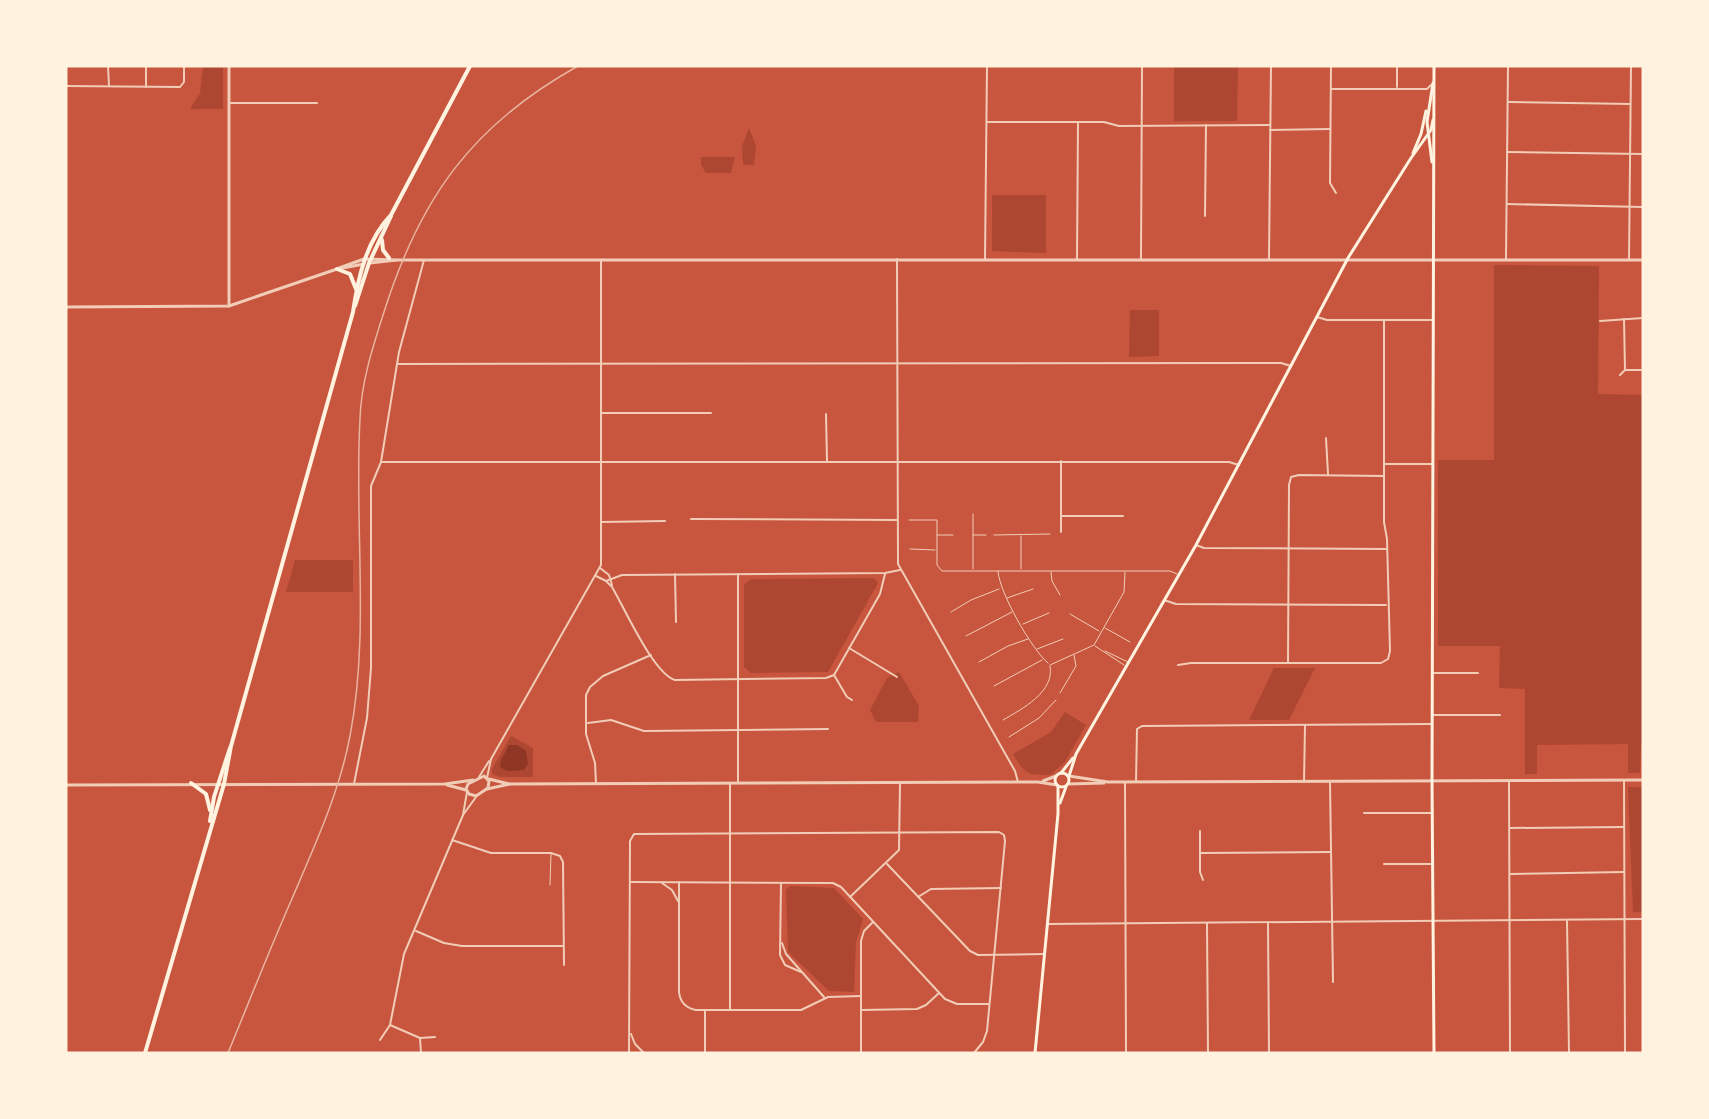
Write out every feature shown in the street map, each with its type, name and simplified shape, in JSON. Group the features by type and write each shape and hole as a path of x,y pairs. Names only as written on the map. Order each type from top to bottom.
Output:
{"highway":[{"path":"210,814 352,312 370,260 391,215 470,66"},
{"path":"352,312 364,261 384,223 391,215"},
{"path":"382,236 383,250 388,258"},
{"path":"338,269 350,273 356,290"},
{"path":"145,1053 210,822 224,784 231,746"},
{"path":"191,783 206,794 210,822"}],"main road":[{"path":"1411,158 1421,134 1428,106 1434,66"},
{"path":"1433,82 1435,94 1432,259 1434,1053"},
{"path":"1035,1053 1059,808 1056,776 1076,754 1196,545 1348,258 1428,134 1432,125 1435,94"},
{"path":"1428,106 1428,134 1433,170"},
{"path":"1059,808 1076,754"},
{"path":"1061,773 1069,776"},
{"path":"1058,785 1067,785"}],"street":[{"path":"108,66 109,86"},
{"path":"146,66 146,87"},
{"path":"66,86 180,87 184,81 184,66"},
{"path":"229,66 229,306"},
{"path":"985,259 987,66"},
{"path":"1141,259 1142,66"},
{"path":"1269,259 1271,66"},
{"path":"1331,66 1330,183 1336,193"},
{"path":"1397,88 1398,66"},
{"path":"1506,259 1508,66"},
{"path":"1629,260 1631,66"},
{"path":"1427,89 1433,82"},
{"path":"1331,89 1427,89"},
{"path":"1427,89 1430,97"},
{"path":"1508,102 1630,104"},
{"path":"229,103 317,103"},
{"path":"987,122 1078,122 1142,126 1270,125"},
{"path":"1077,259 1078,122"},
{"path":"1205,216 1206,125"},
{"path":"1270,130 1330,129"},
{"path":"1508,152 1643,154"},
{"path":"1507,204 1643,207"},
{"path":"66,307 229,306 364,261 388,258 397,260"},
{"path":"370,260 1348,258 1643,260"},
{"path":"897,259 898,564 1015,771 1018,782"},
{"path":"354,784 367,718 371,668 370,492 374,475 381,462 397,364 424,260"},
{"path":"463,815 468,784 479,777 491,759 600,568 602,260"},
{"path":"1317,317 1327,320 1432,320"},
{"path":"1600,321 1643,318"},
{"path":"1624,319 1625,370"},
{"path":"1178,665 1191,663 1381,663 1388,659 1390,651 1384,476 1384,321"},
{"path":"397,364 1281,363 1291,366"},
{"path":"1620,375 1625,370 1643,370"},
{"path":"601,413 711,413"},
{"path":"826,414 827,461"},
{"path":"1326,438 1328,475"},
{"path":"381,462 1061,461 1229,462 1239,465"},
{"path":"1061,461 1061,532"},
{"path":"1384,464 1432,464"},
{"path":"1288,663 1289,485 1291,477 1384,476"},
{"path":"1061,516 1123,516"},
{"path":"691,519 897,520"},
{"path":"602,522 665,521"},
{"path":"1196,545 1204,548 1387,549"},
{"path":"600,568 662,673 675,680 826,678 834,675 880,594 885,573"},
{"path":"596,576 608,580 622,575 885,573 900,570"},
{"path":"675,574 676,622"},
{"path":"738,574 738,783"},
{"path":"1164,600 1176,604 1387,606"},
{"path":"849,648 897,677"},
{"path":"596,784 595,763 586,734 588,723 584,707 590,687 603,676 651,655"},
{"path":"1432,673 1478,673"},
{"path":"834,675 852,700"},
{"path":"1432,715 1500,716"},
{"path":"588,723 611,720 644,731 828,729"},
{"path":"1136,782 1137,729 1142,726 1432,724"},
{"path":"1304,782 1305,725"},
{"path":"487,789 491,759"},
{"path":"1038,782 1056,776"},
{"path":"1069,776 1108,782"},
{"path":"479,777 510,784"},
{"path":"66,784 445,784 473,780"},
{"path":"1067,785 1108,782 1643,780"},
{"path":"1509,781 1510,1053"},
{"path":"1624,781 1625,1053"},
{"path":"380,1040 390,1025 404,954 416,931 452,840 463,815 477,795 487,789 510,784 1038,782 1058,785"},
{"path":"1125,782 1126,1053"},
{"path":"1330,782 1334,982"},
{"path":"730,783 730,1010"},
{"path":"850,897 899,850 900,783"},
{"path":"445,784 472,796 477,795"},
{"path":"1364,813 1432,813"},
{"path":"1510,828 1624,827"},
{"path":"1200,831 1203,880"},
{"path":"629,1053 630,841 632,835 638,833 900,832 1002,834 1005,841 986,1035 974,1053"},
{"path":"452,840 491,853 551,853 560,856 563,862 564,965"},
{"path":"1200,853 1331,852"},
{"path":"887,864 968,950 978,955 1044,954"},
{"path":"1384,864 1432,864"},
{"path":"1510,874 1624,872"},
{"path":"630,882 830,882 838,885 850,897 948,1001 957,1004 989,1004"},
{"path":"658,882 672,890 679,903"},
{"path":"679,882 679,995 688,1007 705,1010 804,1010 824,998 861,996"},
{"path":"781,882 780,956 783,963 801,972"},
{"path":"918,897 931,888 1001,888"},
{"path":"1047,924 1643,920"},
{"path":"1567,921 1569,1053"},
{"path":"861,1053 861,938 873,922"},
{"path":"1268,922 1269,1053"},
{"path":"1207,923 1208,1053"},
{"path":"416,931 444,943 462,946 563,946"},
{"path":"781,940 784,951 819,989 824,998"},
{"path":"861,1010 917,1010 939,993"},
{"path":"705,1010 705,1053"},
{"path":"390,1025 420,1038 435,1037"},
{"path":"630,1031 635,1044 644,1053"},
{"path":"420,1038 421,1053"}],"lane":[{"path":"973,514 974,570"},
{"path":"909,520 937,520 939,569 1125,570 1170,571 1179,574"},
{"path":"1021,534 1021,570"},
{"path":"994,535 1050,534"},
{"path":"937,535 953,535"},
{"path":"973,535 986,535"},
{"path":"910,549 937,549"},
{"path":"998,570 1001,589 1006,599 1036,650 1050,664"},
{"path":"1051,570 1052,581 1060,595"},
{"path":"1050,664 1094,645 1125,589 1125,570"},
{"path":"951,612 971,600 1001,589"},
{"path":"1006,599 1033,589"},
{"path":"966,636 1014,611"},
{"path":"1022,624 1049,613"},
{"path":"1070,614 1101,632"},
{"path":"1103,628 1130,642"},
{"path":"979,662 1008,646 1030,638"},
{"path":"1036,650 1063,639"},
{"path":"1094,645 1128,664"},
{"path":"1103,651 1128,664"},
{"path":"1060,693 1076,666 1073,653"},
{"path":"994,686 1043,659"},
{"path":"1003,720 1026,706 1042,690 1050,678 1050,664"},
{"path":"1009,737 1039,718 1056,700"},
{"path":"550,885 551,853"}],"shaded area":[{"path":"203,66 223,66 223,109 190,109 200,93"},
{"path":"1174,66 1238,66 1237,121 1174,121"},
{"path":"749,128 756,146 754,165 743,165 742,146"},
{"path":"701,157 735,157 731,173 706,173 701,165"},
{"path":"992,195 1046,195 1046,253 992,251"},
{"path":"1494,265 1599,266 1598,394 1643,395 1643,744 1641,745 1640,773 1628,773 1628,744 1537,745 1537,774 1525,774 1525,689 1499,688 1500,646 1438,646 1438,460 1494,460"},
{"path":"1130,310 1159,310 1159,356 1129,357"},
{"path":"295,560 353,560 353,592 286,592"},
{"path":"874,578 878,583 828,672 751,673 744,667 744,585 751,579"},
{"path":"1274,668 1315,668 1289,720 1249,720"},
{"path":"899,672 919,706 918,722 876,722 870,710 887,678"},
{"path":"1065,712 1086,725 1065,762 1050,775 1036,775 1027,772 1020,766 1013,754 1051,732"},
{"path":"511,736 533,748 533,777 500,777 492,774 492,769"},
{"path":"509,745 517,745 526,751 528,764 524,770 507,771 500,767"},
{"path":"1628,787 1643,787 1643,912 1633,912"},
{"path":"790,886 834,888 863,919 856,942 854,992 829,991 788,952 786,890"}],"railway":[{"path":"228,1053 325,820 350,736 359,657 361,405 372,351 398,271 433,200 455,168 508,113 578,66"}]}
